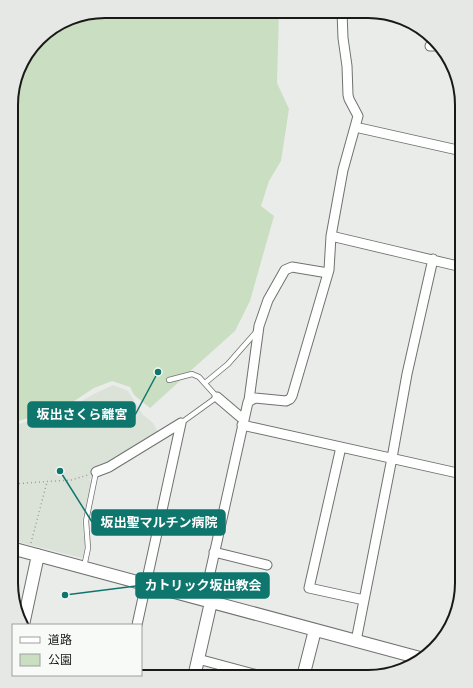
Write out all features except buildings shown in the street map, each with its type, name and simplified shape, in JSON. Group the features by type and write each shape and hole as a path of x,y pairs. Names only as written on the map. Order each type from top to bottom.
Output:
{"street":[{"path":"249,400 258,398 286,401 290,399 294,392 330,265 331,236 343,170 358,116 348,95 342,18"},
{"path":"355,127 455,149"},
{"path":"331,236 455,265"},
{"path":"356,641 407,374 433,259"},
{"path":"196,670 214,552 249,400 258,330 268,300 285,270 292,267 328,273"},
{"path":"217,397 243,422 341,447 455,472"},
{"path":"96,472 109,467 181,423"},
{"path":"137,624 181,423"},
{"path":"341,447 309,588 364,600"},
{"path":"18,549 34,551 84,567 414,656"},
{"path":"25,615 34,551"},
{"path":"214,552 267,565"},
{"path":"305,670 315,630"},
{"path":"198,660 237,670"}],"lane":[{"path":"204,383 228,364 258,330"},
{"path":"169,380 192,374 199,377 217,397 181,423"},
{"path":"84,567 88,548 86,521 96,472"}],"path":[{"path":"18,484 71,480 96,472"},
{"path":"34,551 47,482"}],"shaded area":[{"path":"113,385 128,391 143,415 153,423 159,434 116,466 89,479 91,482 82,522 85,546 82,558 18,542 18,424 69,408"}],"green space":[{"path":"100,18 279,18 277,83 289,109 281,161 269,181 261,206 274,216 250,301 235,331 188,373 191,377 181,380 150,408 134,395 130,387 112,381 94,388 68,405 18,421 18,105 21,83 30,62 40,48 57,33 67,27 88,20"}],"place":[{"name":"坂出さくら離宮","path":"158,372"},
{"name":"坂出聖マルチン病院","path":"60,471"},
{"name":"カトリック坂出教会","path":"65,595"}]}
